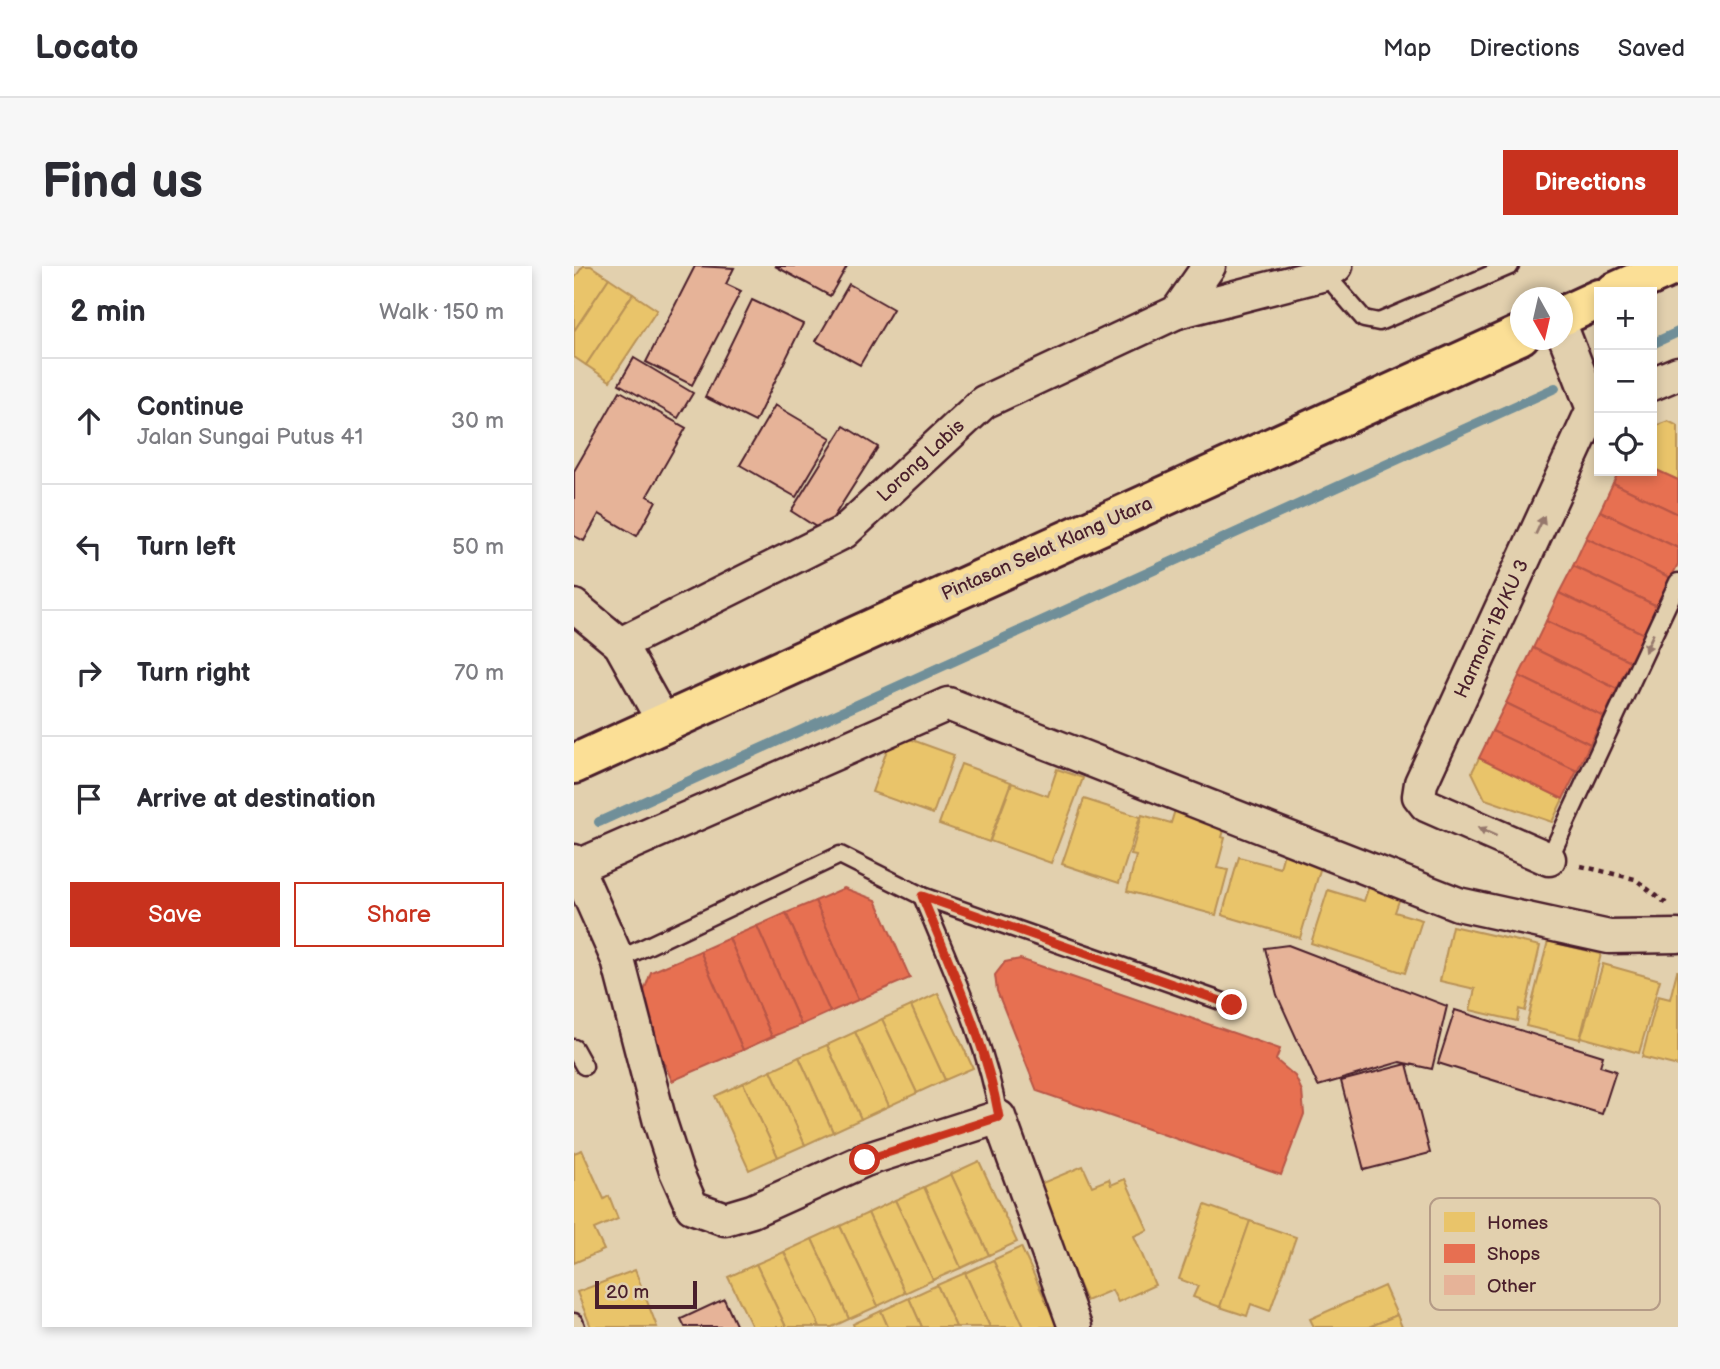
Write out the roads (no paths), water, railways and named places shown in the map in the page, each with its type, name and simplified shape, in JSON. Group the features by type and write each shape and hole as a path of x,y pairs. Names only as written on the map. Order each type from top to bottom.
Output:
{"highway":[{"path":"1626,287 1673,266"},
{"path":"1573,311 1594,301"},
{"name":"Pintasan Selat Klang Utara","path":"574,764 1510,340"}],"street":[{"path":"1177,312 1209,266"},
{"name":"Lorong Labis","path":"620,644 844,532 984,402 1177,312 1331,270"},
{"name":"Harmoni 1B/KU 3","path":"1572,350 1594,403"},
{"path":"1657,382 1678,373"},
{"name":"Harmoni 1B/KU 3","path":"1549,859 1426,804 1419,796 1422,783 1594,412"},
{"path":"574,606 620,644 664,723"},
{"path":"1075,1327 999,1117 865,1160 752,1211 725,1219 692,1207 676,1171 660,1122 618,960 575,864 948,704 1458,904 1609,937 1678,936"}],"lane":[{"path":"1331,270 1364,319 1379,322 1510,266"},
{"path":"1549,859 1678,582"},
{"path":"618,960 840,855 922,896 1232,1005"},
{"path":"922,896 958,984 989,1072 999,1117"},
{"path":"574,1048 584,1066"},
{"path":"574,1322 576,1327"}],"waterway":[{"path":"1657,342 1678,332"},
{"path":"599,822 1555,388"}]}
